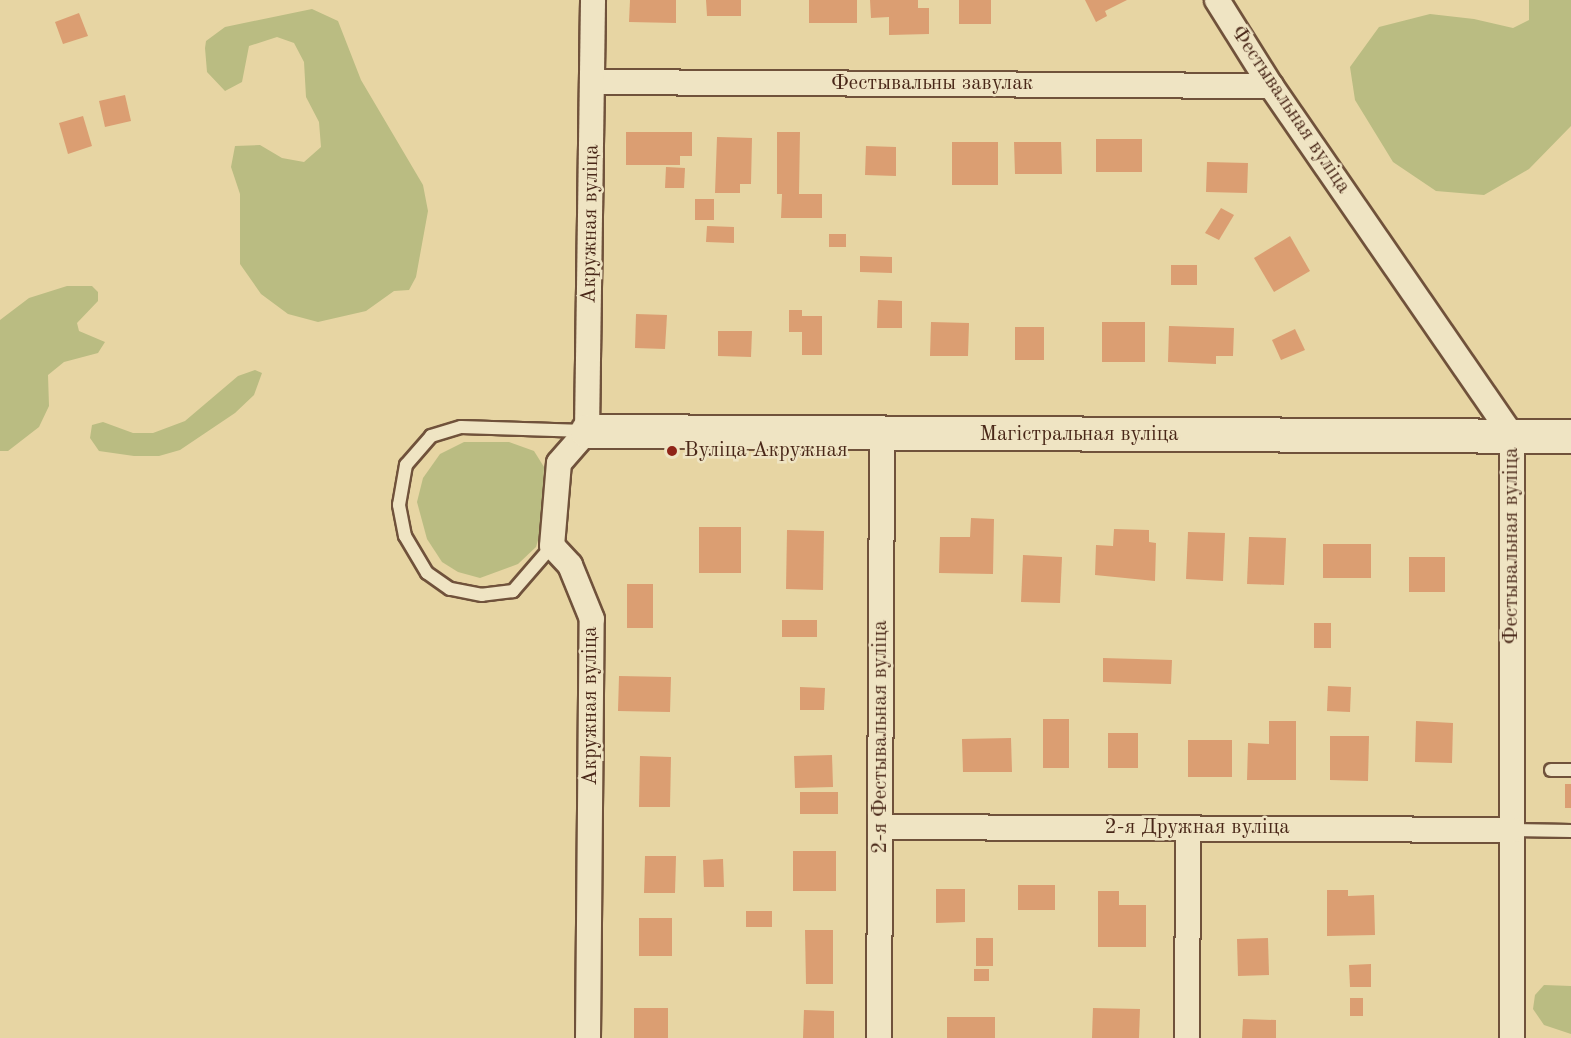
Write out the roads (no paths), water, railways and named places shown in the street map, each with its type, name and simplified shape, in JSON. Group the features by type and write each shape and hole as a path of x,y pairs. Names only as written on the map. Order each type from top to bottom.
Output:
{"street":[{"name":"Акружная вуліца","path":"587,431 593,0"},
{"name":"Фестывальная вуліца","path":"1217,0 1271,86 1512,436 1512,1038"},
{"name":"Фестывальны завулак","path":"593,82 1271,86"},
{"name":"Магістральная вуліца","path":"587,431 882,435 1571,436"},
{"path":"552,546 559,463 587,431"},
{"name":"2-я Фестывальная вуліца","path":"879,1038 882,435"},
{"name":"Акружная вуліца","path":"552,546 570,565 592,619 588,1038"},
{"name":"2-я Дружная вуліца","path":"880,827 1513,830"},
{"path":"1187,1038 1188,828"}],"lane":[{"path":"552,546 513,591 482,595 450,589 426,573 405,536 399,505 406,465 431,436 461,427 587,431"},
{"path":"1551,770 1571,770"},
{"path":"1513,830 1571,831"}],"place":[{"name":"Вуліца Акружная","path":"672,451"}]}
